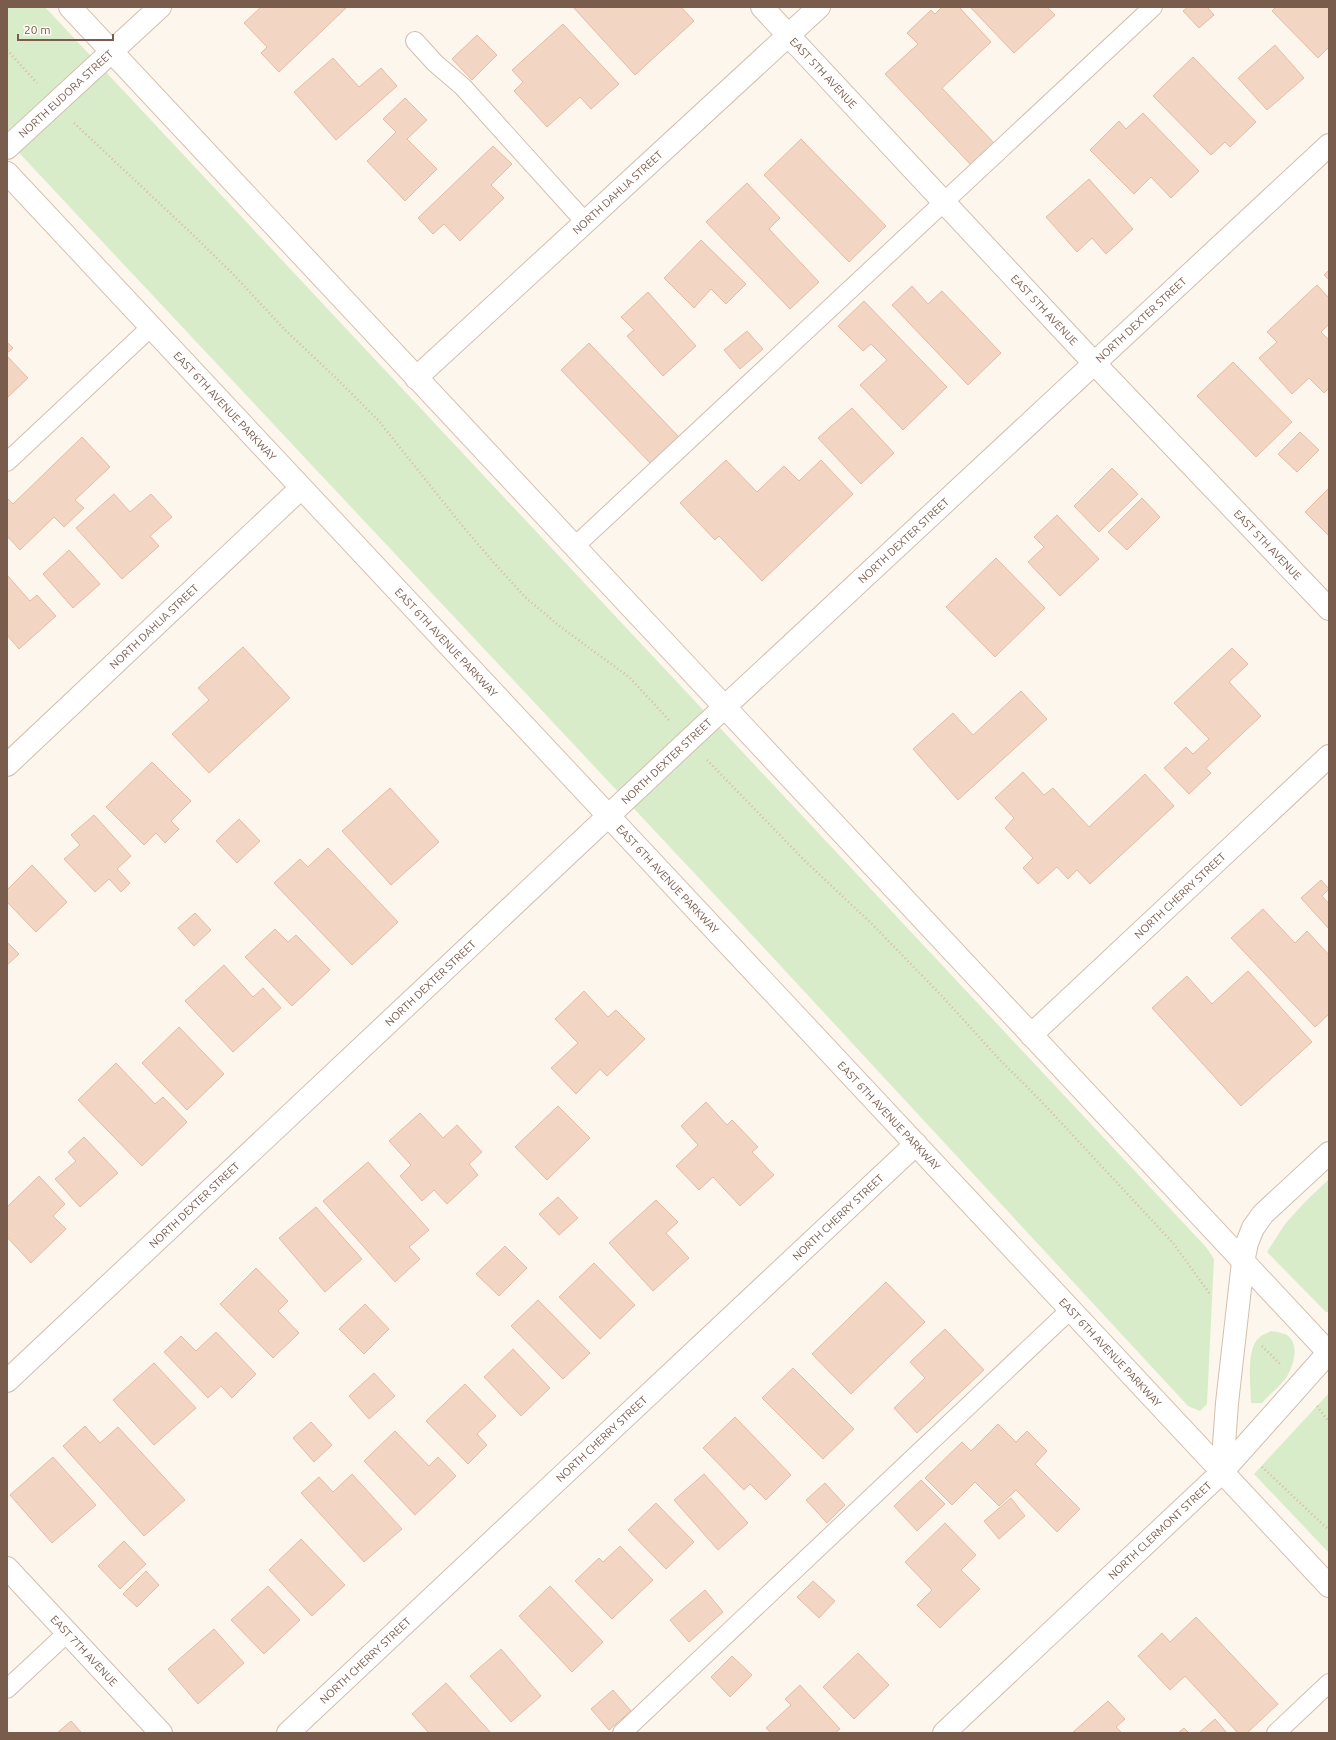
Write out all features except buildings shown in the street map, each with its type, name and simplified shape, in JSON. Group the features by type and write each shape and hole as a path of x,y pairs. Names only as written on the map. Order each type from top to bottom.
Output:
{"street":[{"path":"70,7 1243,1262 1329,1352 1222,1472"},
{"name":"NORTH EUDORA STREET","path":"7,148 160,7"},
{"name":"EAST 5TH AVENUE","path":"762,7 1094,363 1329,609"},
{"name":"NORTH DAHLIA STREET","path":"416,378 819,7"},
{"name":"NORTH DEXTER STREET","path":"7,1381 724,707 1329,145"},
{"name":"EAST 6TH AVENUE PARKWAY","path":"7,173 1329,1586"},
{"name":"NORTH DAHLIA STREET","path":"7,765 301,488"},
{"name":"NORTH CHERRY STREET","path":"1031,1035 1329,756"},
{"name":"NORTH CHERRY STREET","path":"288,1733 916,1144"},
{"name":"NORTH CLERMONT STREET","path":"944,1733 1222,1472 1227,1403 1243,1262 1247,1242 1253,1228 1263,1214 1329,1153"},
{"name":"EAST 7TH AVENUE","path":"7,1568 161,1733"}],"lane":[{"path":"574,547 1153,7"},
{"path":"415,41 435,63 463,87 585,222"},
{"path":"7,462 151,328"},
{"path":"622,1733 1070,1310"},
{"path":"7,1689 67,1632"},
{"path":"1276,1733 1329,1683"}],"green space":[{"path":"7,7 45,7 1206,1247 1214,1259 1207,1404 1200,1411 1188,1406 728,909 7,140"},
{"path":"1329,1179 1329,1312 1326,1312 1267,1252 1285,1224"},
{"path":"1271,1331 1285,1334 1291,1339 1295,1354 1294,1359 1286,1378 1280,1385 1262,1403 1251,1403 1250,1368 1252,1350 1255,1342 1260,1337"},
{"path":"1329,1393 1329,1553 1254,1474"}]}
